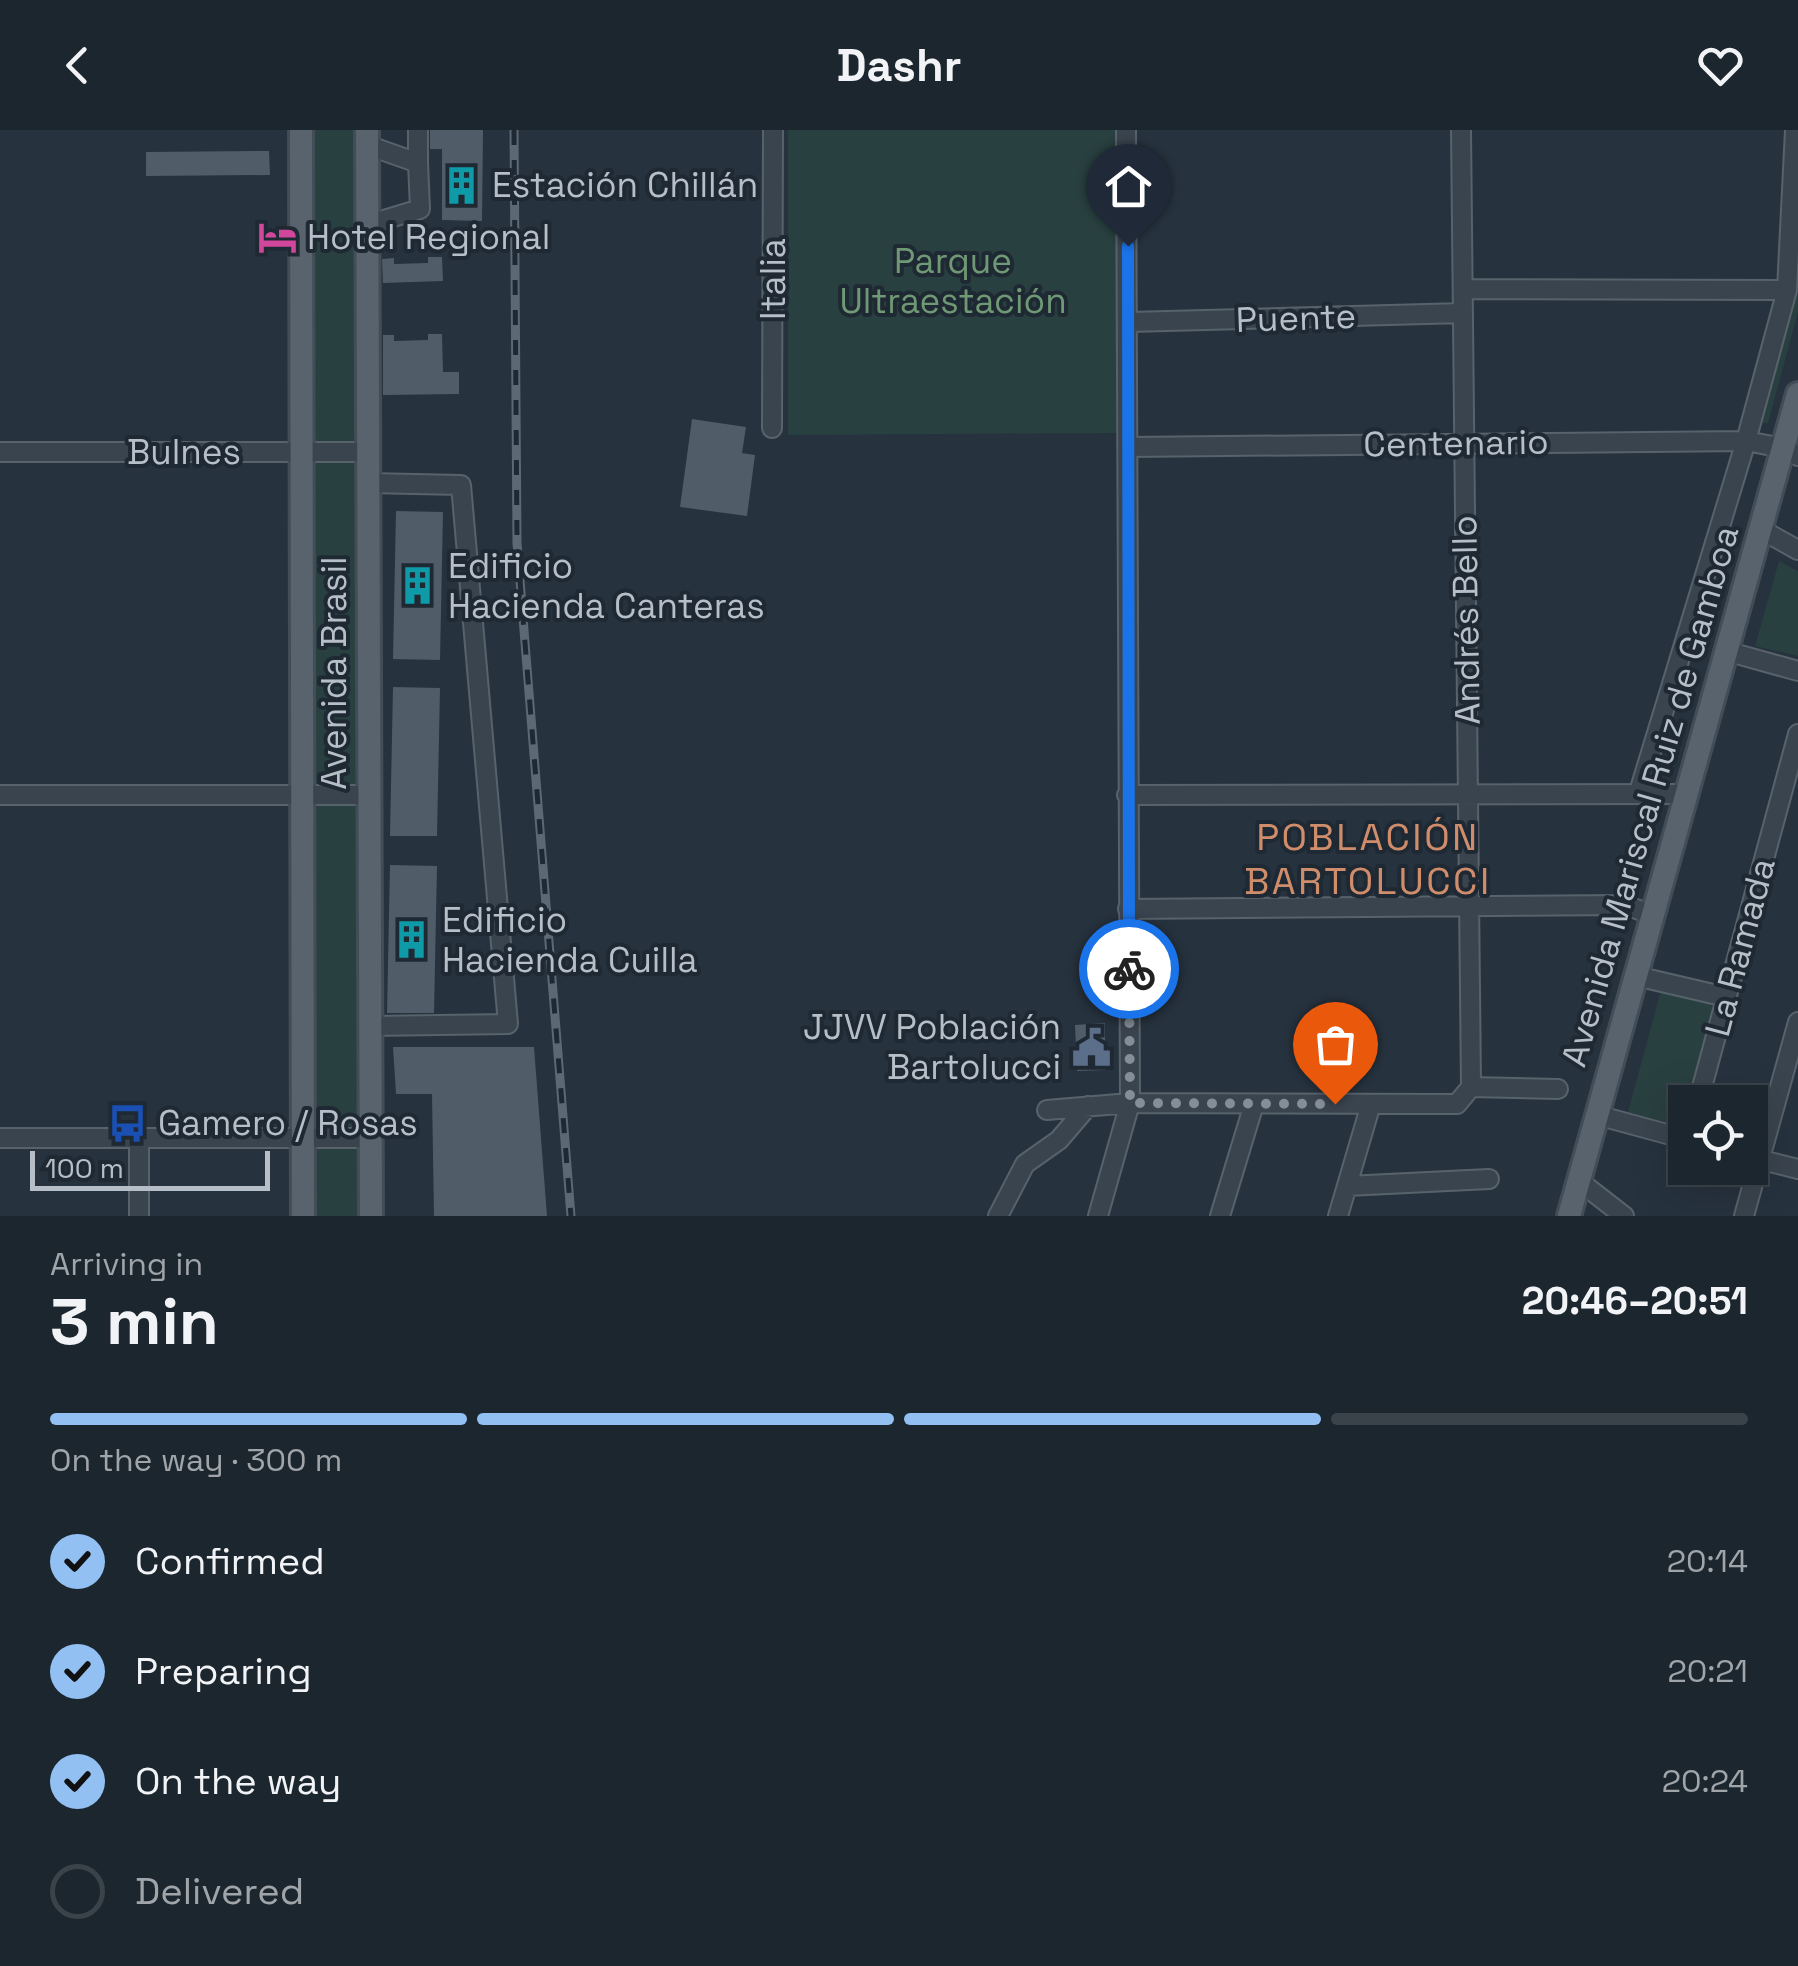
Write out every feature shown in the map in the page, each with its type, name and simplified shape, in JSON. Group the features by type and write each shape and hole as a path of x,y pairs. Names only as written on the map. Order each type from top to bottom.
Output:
{"main road":[{"name":"Avenida Brasil","path":"301,130 303,1216"},
{"name":"Avenida Brasil","path":"367,138 371,1216"},
{"name":"Avenida Mariscal Ruiz de Gamboa","path":"1569,1216 1760,529 1791,452 1798,394"}],"street":[{"path":"367,226 420,209 418,130"},
{"name":"Italia","path":"772,428 773,130"},
{"path":"1098,1216 1130,1103 1126,130"},
{"name":"Andrés Bello","path":"1461,130 1471,1087"},
{"path":"1639,792 1746,441 1786,290 1795,130"},
{"path":"367,138 418,163"},
{"path":"1463,289 1786,290"},
{"name":"Puente","path":"1129,322 1463,313"},
{"name":"Centenario","path":"1129,447 1746,441 1791,452"},
{"name":"Bulnes","path":"0,452 368,452"},
{"path":"368,483 461,486 508,1024 370,1026"},
{"path":"1760,529 1798,550"},
{"path":"1726,651 1798,671"},
{"name":"La Ramada","path":"1703,1085 1798,734"},
{"path":"1127,795 1687,794"},
{"path":"0,795 369,795"},
{"path":"1128,909 1624,905 1653,915"},
{"path":"1636,976 1726,998"},
{"path":"1768,1131 1790,1085 1798,1022"},
{"path":"1047,1110 1130,1103 1457,1104 1471,1087 1558,1089"},
{"path":"1220,1216 1254,1104"},
{"path":"1338,1216 1371,1104"},
{"path":"998,1216 1025,1164 1060,1140 1088,1106"},
{"path":"1597,1115 1668,1134"},
{"path":"0,1138 370,1138"},
{"path":"139,1138 139,1216"},
{"path":"1768,1161 1798,1169"},
{"path":"1347,1186 1490,1179"},
{"path":"1579,1181 1624,1216"},
{"path":"1744,1216 1750,1185"}],"green space":[{"path":"309,130 356,130 358,444 311,445"},
{"name":"Parque Ultraestación","path":"788,130 1115,130 1121,433 788,435"},
{"path":"1798,252 1798,312 1768,423 1754,422"},
{"path":"358,459 355,786 308,786 312,461"},
{"path":"1779,561 1798,571 1798,656 1755,646"},
{"path":"362,799 364,1128 310,1127 309,801"},
{"path":"1661,990 1709,1003 1713,1008 1692,1085 1668,1085 1668,1123 1628,1112"},
{"path":"310,1145 363,1145 363,1216 312,1216"}],"building":[{"name":"Estación Chillán","path":"430,130 483,130 482,221 442,220 442,149 430,149"},
{"path":"269,151 270,175 146,176 146,152"},
{"path":"428,257 442,257 443,281 383,283 382,259 394,258 394,264 428,263"},
{"path":"428,334 442,334 443,372 459,372 459,394 383,395 383,335 394,335 394,341 428,340"},
{"path":"692,419 746,427 742,453 755,455 747,516 680,507"},
{"name":"Edificio Hacienda Canteras","path":"396,511 443,512 440,660 393,659"},
{"path":"393,687 440,688 437,836 390,836"},
{"name":"Edificio Hacienda Cuilla","path":"390,865 437,866 434,1013 387,1013"},
{"name":"JJVV Población Bartolucci","path":"1105,1023 1105,1070 1077,1071 1075,1025"},
{"path":"393,1047 534,1047 547,1216 434,1216 432,1094 396,1094"}],"railway":[{"path":"514,130 517,543 571,1216"}],"way so far":[{"path":"1129,969 1130,1103 1335,1104"}],"place":[{"name":"Estación Chillán","path":"462,185"},
{"name":"Hotel Regional","path":"277,237"},
{"name":"Edificio Hacienda Canteras","path":"418,586"},
{"name":"Edificio Hacienda Cuilla","path":"412,940"},
{"name":"JJVV Población Bartolucci","path":"1091,1047"},
{"name":"Gamero / Rosas","path":"128,1123"}],"district":[{"name":"POBLACIÓN BARTOLUCCI","path":"1368,859"}],"route":[{"path":"1128,246 1129,969"}]}
